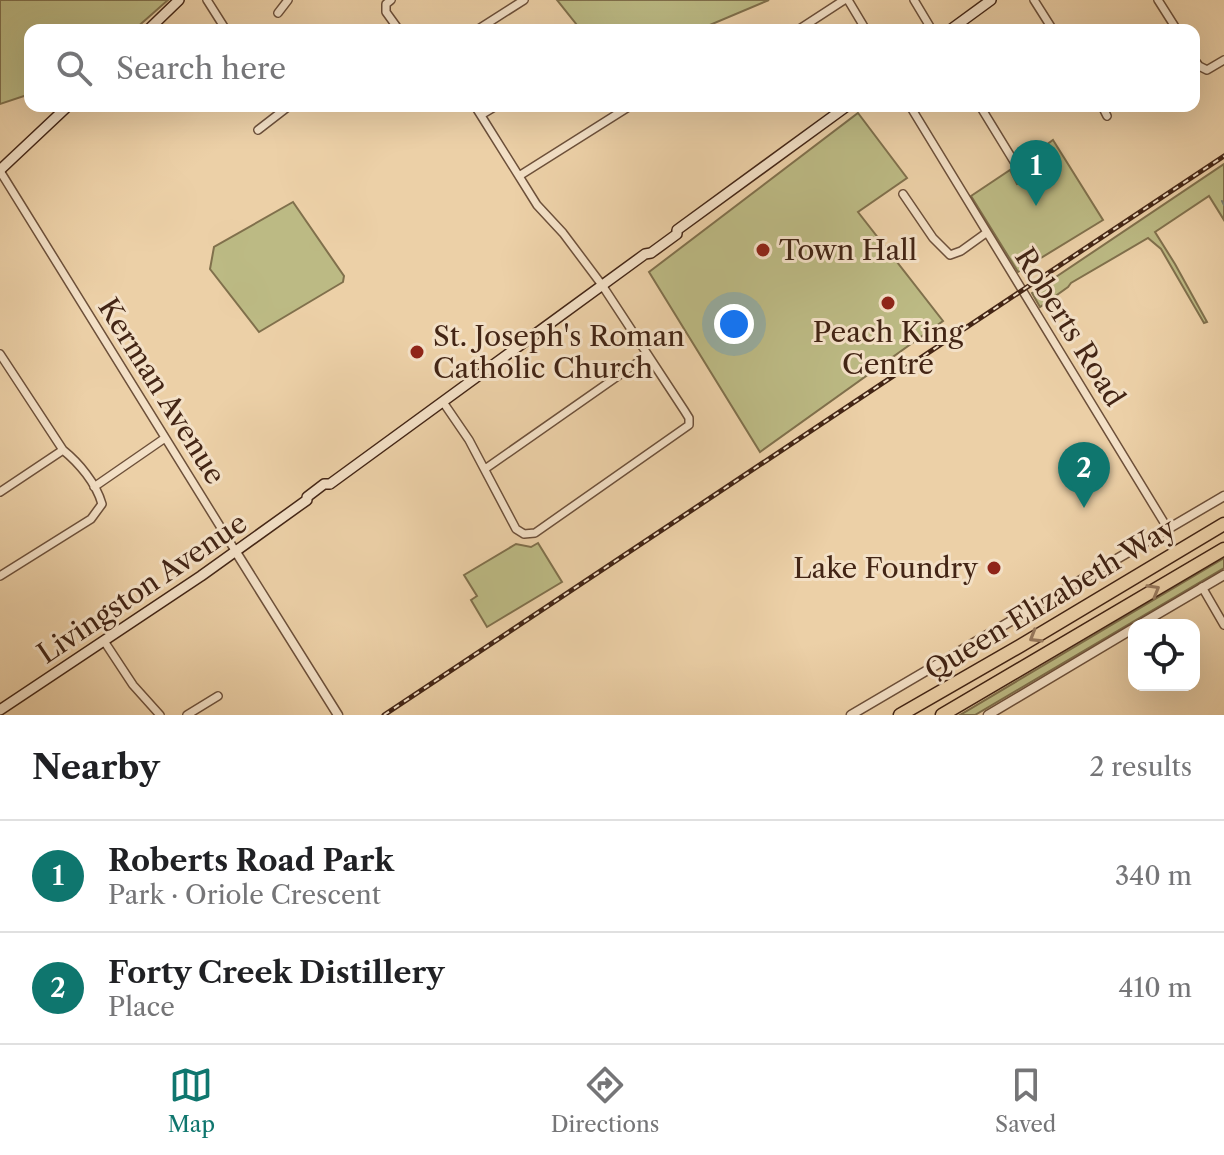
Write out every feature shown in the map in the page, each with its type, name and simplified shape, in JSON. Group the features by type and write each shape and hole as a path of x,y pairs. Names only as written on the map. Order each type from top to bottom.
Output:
{"highway":[{"name":"Queen Elizabeth Way","path":"900,715 1224,524"},
{"name":"Queen Elizabeth Way","path":"942,715 1224,549"}],"main road":[{"path":"154,24 179,0"},
{"path":"958,24 989,1"},
{"path":"0,171 62,112"},
{"name":"Livingston Avenue","path":"0,710 236,552 324,484 330,484 645,254 647,248 673,229 677,230 839,112"}],"street":[{"path":"207,0 222,24"},
{"path":"278,13 288,0"},
{"path":"391,0 386,4 386,12 395,24"},
{"path":"486,24 524,0"},
{"path":"808,24 846,0 862,24"},
{"path":"914,0 928,24"},
{"path":"1034,0 1049,24"},
{"path":"1158,0 1173,24"},
{"path":"1200,66 1207,70 1224,60"},
{"path":"258,130 282,112"},
{"path":"443,402 485,469 516,529 524,534 535,533 689,425 689,418 602,285 563,233 537,205 479,112"},
{"path":"481,115 486,112"},
{"path":"519,176 614,112"},
{"name":"Roberts Road","path":"914,112 1168,529"},
{"path":"984,112 1021,173"},
{"path":"1105,112 1107,116"},
{"name":"Kerman Avenue","path":"0,171 338,715"},
{"path":"903,194 933,238 950,255 986,233"},
{"path":"0,354 63,450 75,460 94,487 102,504 91,519 0,576"},
{"path":"485,469 648,355"},
{"path":"94,487 165,438"},
{"path":"0,492 63,450"},
{"path":"851,715 1224,496"},
{"path":"1149,619 1224,575"},
{"path":"1202,587 1224,625"},
{"path":"988,715 1128,632"},
{"path":"104,641 133,685 160,715"},
{"path":"187,715 218,696"}],"shaded area":[{"path":"0,0 168,0 141,24 24,24 24,96 0,104"},
{"path":"557,0 769,0 712,24 576,24"},
{"name":"Peach King Centre","path":"858,113 907,178 858,212 943,321 760,452 649,272"},
{"path":"1053,140 1103,220 1018,272 971,196 1010,170 1017,184 1028,181 1031,173 1021,163"},
{"path":"1224,164 1224,220 1209,196 1155,232 1207,322 1204,323 1161,249 1148,238 1071,283 1040,307 1032,293"},
{"path":"293,202 344,276 343,282 259,332 210,269 214,247"},
{"path":"538,543 562,582 487,627 471,600 477,596 464,575 516,544 531,547"},
{"path":"1224,558 1224,568 1138,619 1128,619 1128,625 975,715 960,715"}],"waterway":[{"path":"1222,201 1224,205"}],"railway":[{"path":"384,715 1224,156"}],"place":[{"name":"Roberts Road Park","path":"1036,206"},
{"name":"Town Hall","path":"763,250"},
{"name":"Peach King Centre","path":"888,303"},
{"name":"St. Joseph's Roman Catholic Church","path":"417,352"},
{"name":"Forty Creek Distillery","path":"1084,508"},
{"name":"Lake Foundry","path":"994,568"}]}
